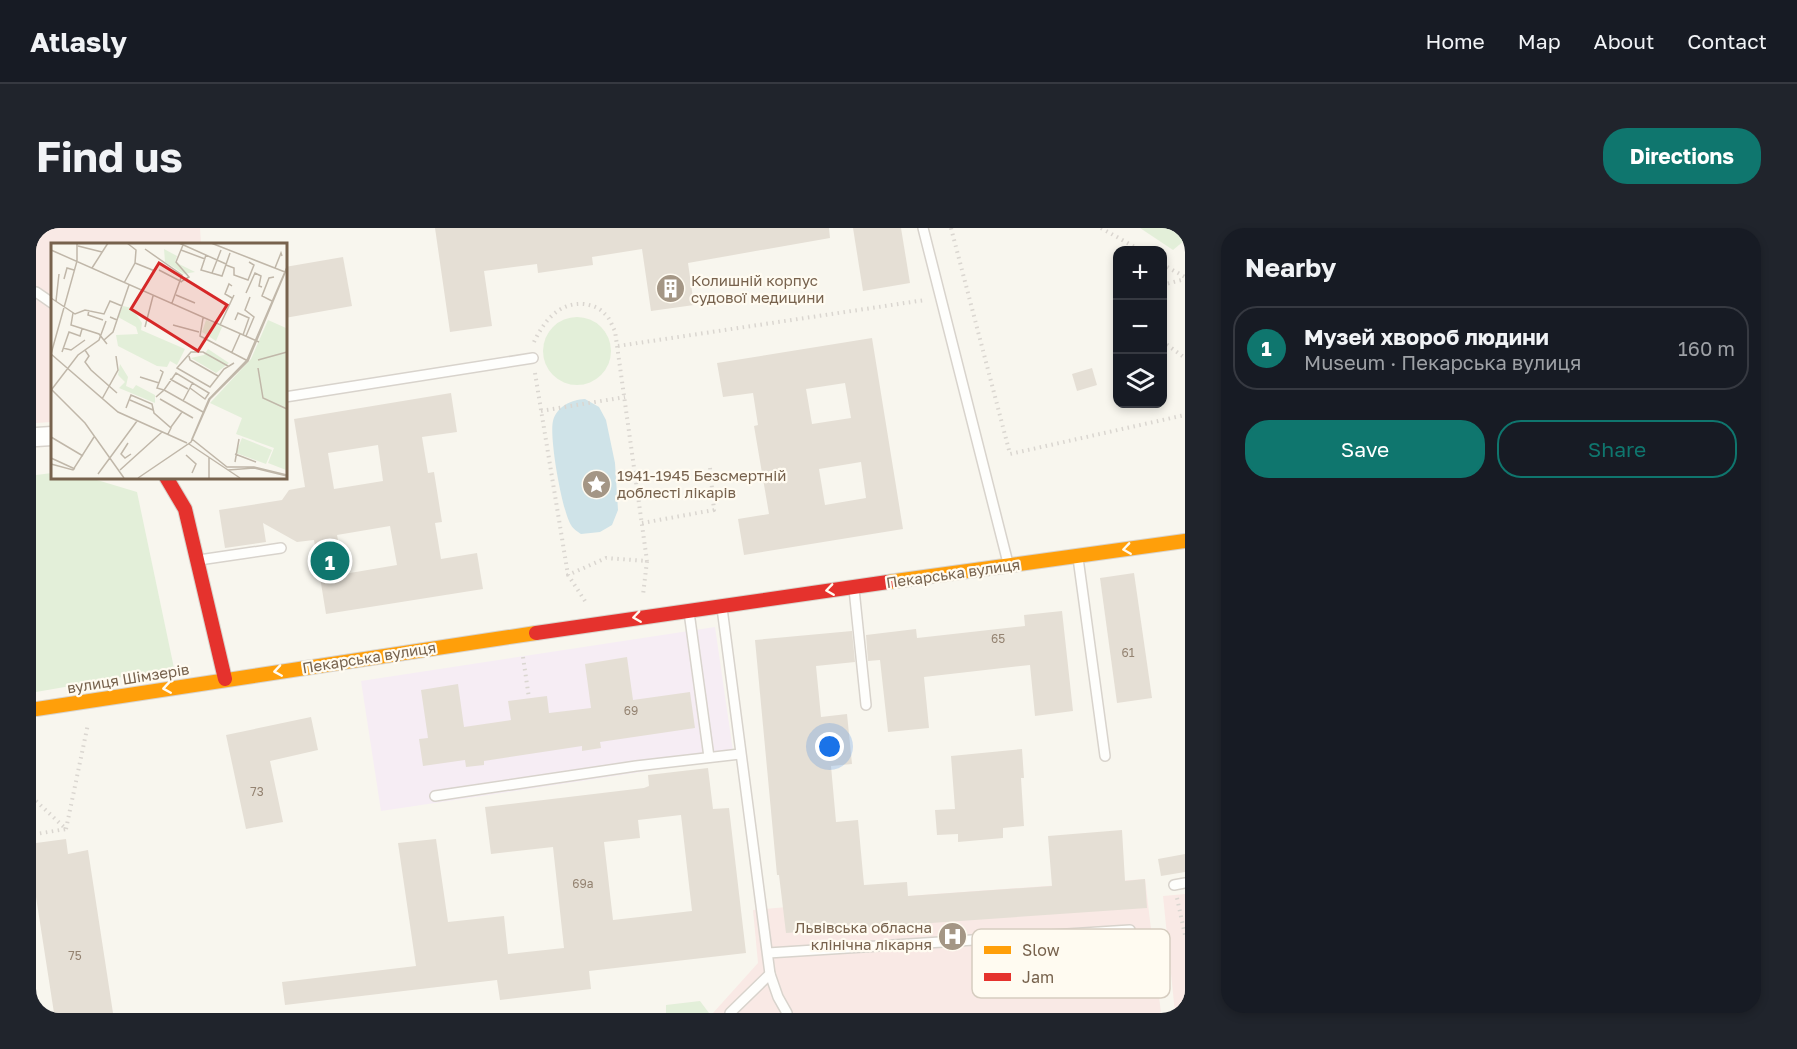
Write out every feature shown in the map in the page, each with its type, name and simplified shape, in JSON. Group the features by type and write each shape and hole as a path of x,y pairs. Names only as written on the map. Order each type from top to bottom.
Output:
{"street":[{"path":"36,437 51,436"},
{"path":"167,478 184,509 225,679"},
{"name":"Пекарська вулиця","path":"225,679 722,604 1185,541"},
{"name":"вулиця Шімзерів","path":"36,710 225,679"}],"lane":[{"path":"923,228 1009,565"},
{"path":"36,292 51,302"},
{"path":"286,397 533,358"},
{"path":"197,561 281,549"},
{"path":"1078,556 1105,756"},
{"path":"854,586 866,705"},
{"path":"722,604 770,974 778,997 787,1013"},
{"path":"689,609 709,758"},
{"path":"435,796 740,754"},
{"path":"1174,885 1185,884"},
{"path":"768,953 972,940"},
{"path":"730,1013 770,974"}],"path":[{"path":"951,228 1010,454 1185,416"},
{"path":"1101,228 1133,246"},
{"path":"1167,267 1185,278"},
{"path":"1167,283 1185,278"},
{"path":"618,346 941,298"},
{"path":"591,609 568,575 533,358 533,344 542,326 558,310 573,303 592,305 606,314 615,331 647,561 642,601"},
{"path":"1167,345 1185,358"},
{"path":"542,411 625,397"},
{"path":"642,523 714,510 711,468"},
{"path":"568,575 606,558 647,561"},
{"path":"523,651 529,698"},
{"path":"66,829 89,719"},
{"path":"36,801 66,829"},
{"path":"36,834 66,829"},
{"path":"1174,885 1185,935"}],"shaded area":[{"path":"36,228 200,228 201,243 51,243 51,422 36,423"},
{"path":"585,399 599,407 606,420 615,463 618,510 612,525 600,532 581,534 574,529 567,517 560,490 552,429 555,416 561,408 570,402"},
{"path":"715,627 734,758 381,811 361,681"},
{"name":"Львівська обласна клінічна лікарня","path":"1145,879 1151,929 972,929 972,998 1159,998 1161,1013 713,1013 758,963 753,910"},
{"path":"1185,894 1185,1013 1175,1013 1170,964 1170,929 1166,929 1163,896"}],"green space":[{"path":"1140,228 1185,228 1185,240 1173,250"},
{"path":"570,317 584,317 596,322 606,332 611,351 606,370 596,380 584,385 570,385 558,380 548,370 543,358 543,344 548,332 558,322"},
{"path":"51,473 51,478 90,478 137,492 174,668 36,692 36,475"},
{"path":"700,1001 709,1013 666,1013 666,1005"}],"building":[{"name":"Колишній корпус судової медицини","path":"435,228 829,228 830,238 688,263 694,305 651,311 642,249 592,257 593,265 538,273 537,264 484,271 492,326 450,332"},
{"path":"853,228 901,228 910,283 863,291"},
{"path":"343,257 352,306 286,318 286,267"},
{"path":"872,338 903,529 744,555 738,519 769,514 754,426 758,425 753,393 723,397 717,363","holes":["845,383 851,418 812,424 806,389","861,462 866,498 825,505 819,469"]},
{"path":"1092,368 1097,385 1077,391 1072,374"},
{"path":"451,393 457,432 422,437 428,473 434,472 442,522 435,523 441,559 477,553 483,589 326,614 314,540 297,542 263,523 266,542 225,548 219,510 282,500 289,490 305,487 294,419","holes":["378,445 383,481 334,489 328,453","390,526 397,565 344,574 337,535"]},
{"path":"1134,573 1152,698 1117,703 1100,578"},
{"path":"1062,611 1073,711 1035,716 1030,665 924,677 929,728 888,732 880,660 868,661 866,635 916,629 917,638 1025,626 1024,615"},
{"path":"852,631 855,662 816,666 821,717 847,714 852,764 831,766 836,822 858,820 864,885 907,882 908,896 1052,886 1048,836 1122,830 1125,881 1145,879 1147,908 786,933 779,875 777,875 755,640"},
{"path":"627,657 633,700 690,692 695,728 600,742 601,748 582,751 582,746 484,761 484,765 466,767 465,760 423,766 419,739 428,738 421,690 458,684 464,727 511,720 508,701 547,696 549,713 591,708 585,664"},
{"path":"311,717 318,750 270,761 283,822 246,829 226,735"},
{"path":"1022,749 1024,826 1003,828 1003,838 958,842 958,834 937,835 935,810 955,809 951,756"},
{"path":"708,768 713,809 729,808 746,953 589,971 591,989 500,1000 497,980 285,1005 282,982 416,966 398,843 436,839 448,922 504,916 508,954 564,948 553,847 491,854 485,807 644,788 649,786 648,775","holes":["681,815 692,911 613,920 604,842 640,838 638,820"]},
{"path":"66,839 68,854 88,850 113,1013 54,1013 36,897 36,843"},
{"path":"1185,854 1185,872 1161,876 1158,859"}],"traffic: slow":[{"path":"888,582 1185,541"},
{"path":"36,709 536,633"}],"traffic: jam":[{"path":"167,478 185,509 225,679"},
{"path":"536,633 888,582"}],"place":[{"name":"Колишній корпус судової медицини","path":"670,289"},
{"name":"1941-1945 Безсмертній доблесті лікарів","path":"596,484"},
{"name":"Музей хвороб людини","path":"330,561"},
{"name":"Львівська обласна клінічна лікарня","path":"953,936"}]}
